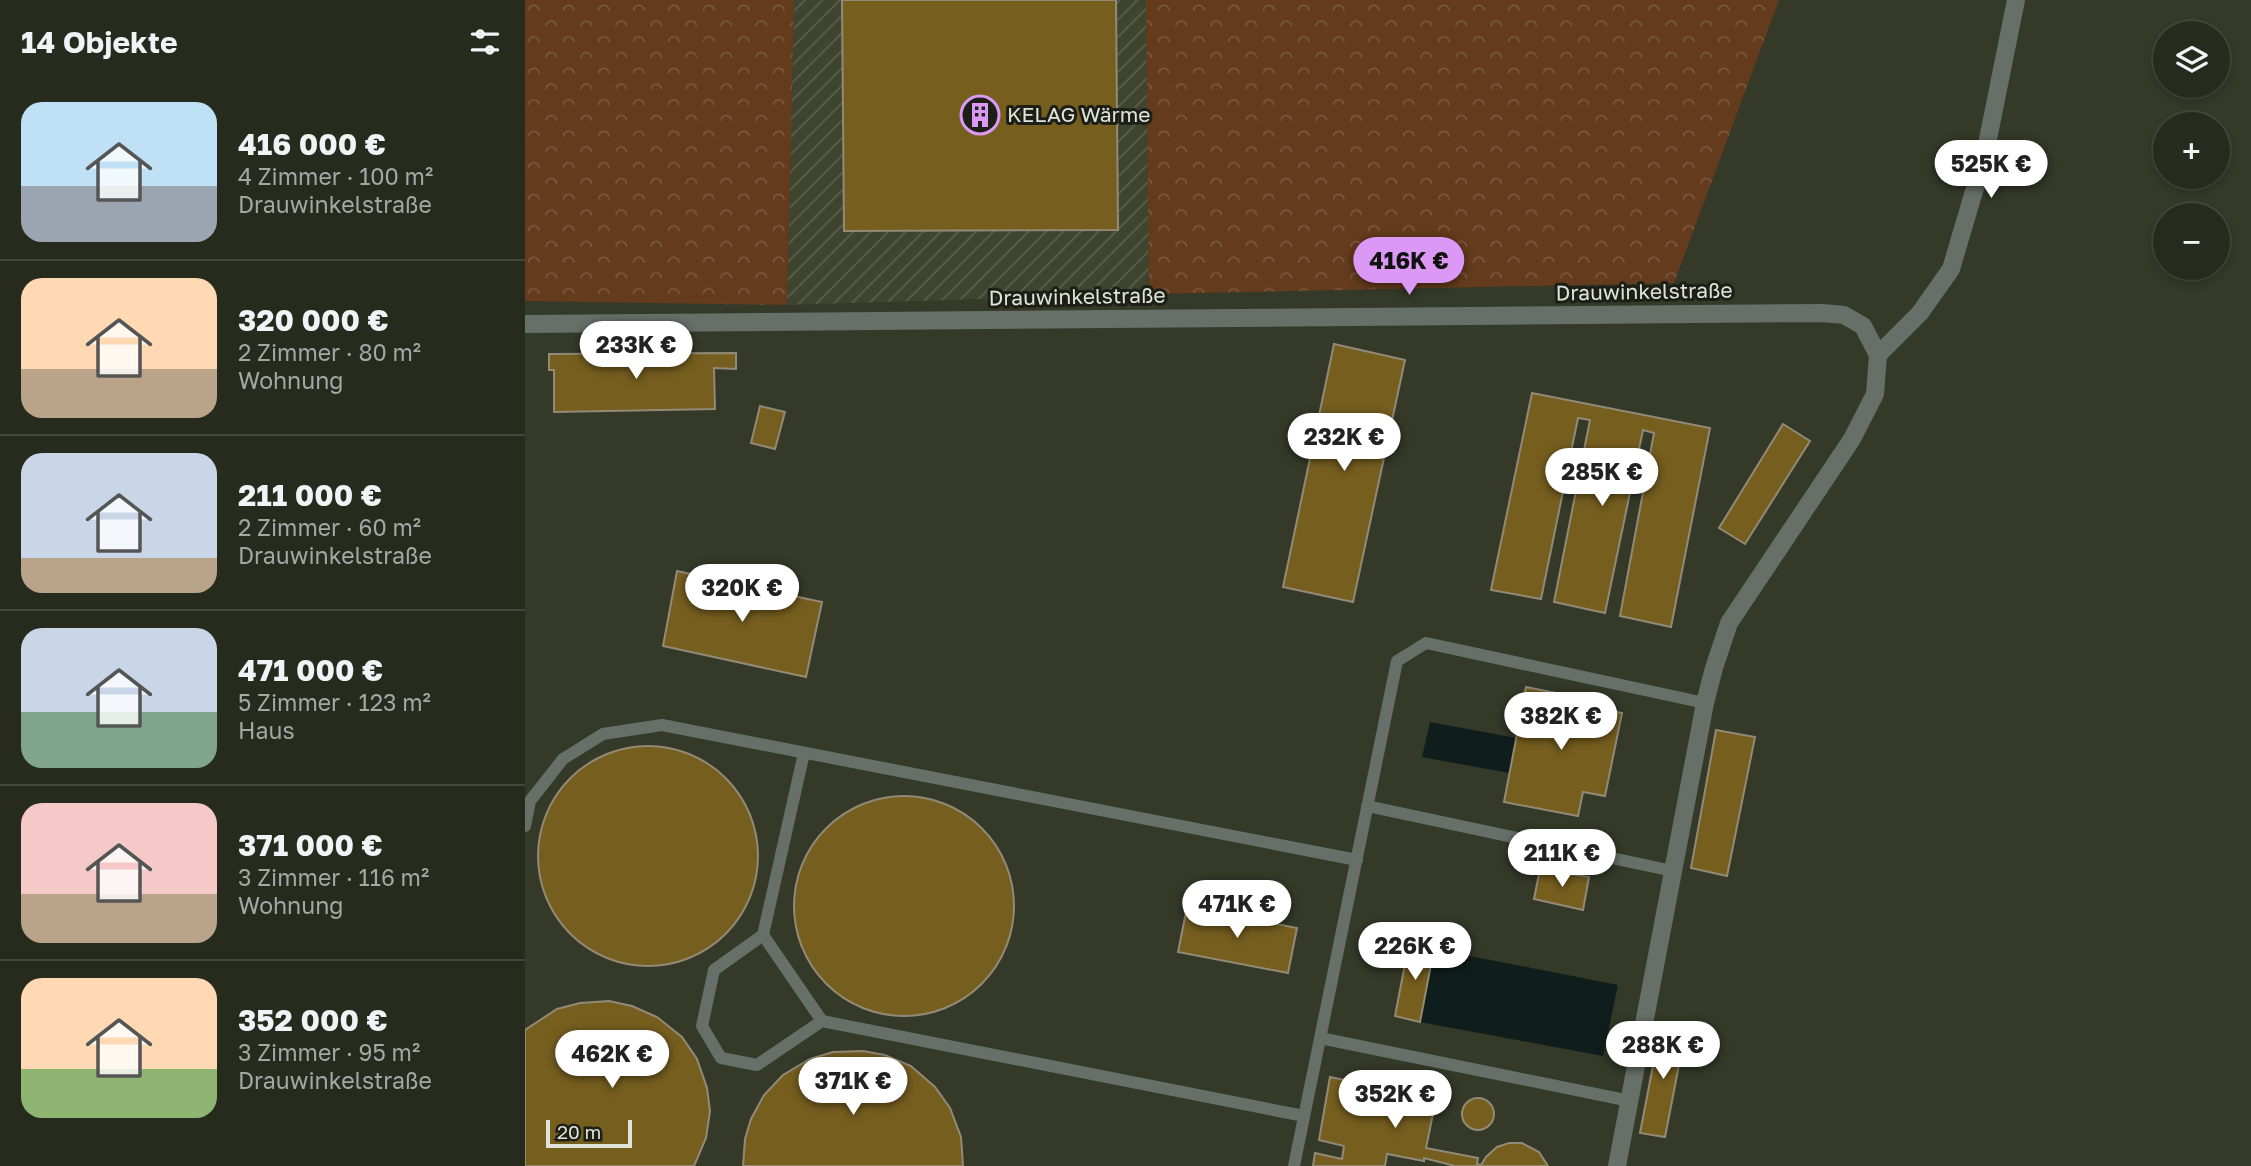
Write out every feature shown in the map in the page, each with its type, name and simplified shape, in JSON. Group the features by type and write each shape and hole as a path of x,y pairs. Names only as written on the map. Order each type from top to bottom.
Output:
{"street":[{"path":"1617,1166 1705,703 1714,668 1730,623 1852,439 1874,394 1878,355 1920,313 1951,269 1985,153 2016,0"},
{"name":"Drauwinkelstraße","path":"525,324 1822,313 1844,315 1863,326 1878,355"}],"lane":[{"path":"1294,1166 1397,662 1426,643 1705,703"},
{"path":"525,826 530,801 563,759 603,734 662,725 1357,860"},
{"path":"804,752 763,934 714,970 702,1026 721,1058 757,1065 822,1021"},
{"path":"1367,806 1673,871"},
{"path":"763,934 822,1021 1304,1116"},
{"path":"1320,1038 1630,1101"}],"shaded area":[{"path":"794,0 1146,0 1149,294 787,305"},
{"path":"1430,722 1516,738 1509,773 1422,757"},
{"path":"1434,949 1618,985 1603,1056 1420,1022"}],"green space":[{"path":"525,0 794,0 787,305 525,301"},
{"path":"1146,0 1779,0 1674,283 1149,294"}],"building":[{"name":"KELAG Wärme","path":"842,0 1116,0 1118,230 844,231"},
{"path":"1334,344 1405,360 1353,602 1283,587"},
{"path":"736,353 736,369 714,368 715,409 554,412 554,370 549,370 549,354"},
{"path":"1532,393 1710,428 1671,627 1620,616 1654,433 1643,430 1605,613 1554,602 1590,420 1578,418 1541,599 1491,590"},
{"path":"760,406 785,412 775,449 751,443"},
{"path":"1783,424 1810,441 1745,544 1719,528"},
{"path":"677,571 822,602 806,677 663,646"},
{"path":"1526,687 1601,702 1600,708 1622,713 1605,796 1583,792 1578,816 1504,802"},
{"path":"1716,730 1755,737 1727,876 1691,868"},
{"path":"648,746 669,748 700,759 726,778 745,804 756,835 756,877 745,908 726,934 700,953 669,964 648,966 627,964 596,953 570,934 551,908 540,877 538,856 540,835 551,804 570,778 596,759 627,748"},
{"path":"904,796 925,798 956,809 982,828 1001,854 1012,885 1012,927 1001,958 982,984 956,1003 925,1014 904,1016 883,1014 852,1003 826,984 807,958 796,927 794,906 796,885 807,854 826,828 852,809 883,798"},
{"path":"1540,869 1589,877 1583,910 1534,899"},
{"path":"1187,907 1297,928 1288,973 1178,952"},
{"path":"1409,943 1434,949 1420,1022 1395,1016"},
{"path":"609,1001 632,1006 657,1017 682,1037 697,1059 707,1088 710,1111 706,1138 694,1166 525,1166 525,1030 557,1009 580,1003"},
{"path":"1661,1024 1686,1029 1665,1137 1640,1133"},
{"path":"863,1051 885,1055 911,1066 935,1087 950,1108 961,1137 963,1166 743,1166 745,1139 751,1119 764,1095 783,1075 810,1059 833,1052"},
{"path":"1330,1077 1436,1099 1426,1148 1478,1158 1477,1164 1481,1165 1497,1147 1522,1143 1539,1152 1548,1166 1455,1166 1424,1158 1424,1161 1387,1154 1385,1166 1313,1166 1315,1153 1342,1159 1344,1146 1319,1140"},
{"path":"1478,1098 1490,1102 1494,1114 1490,1126 1478,1130 1466,1126 1462,1114 1466,1102"}],"place":[{"name":"KELAG Wärme","path":"980,115"}]}
